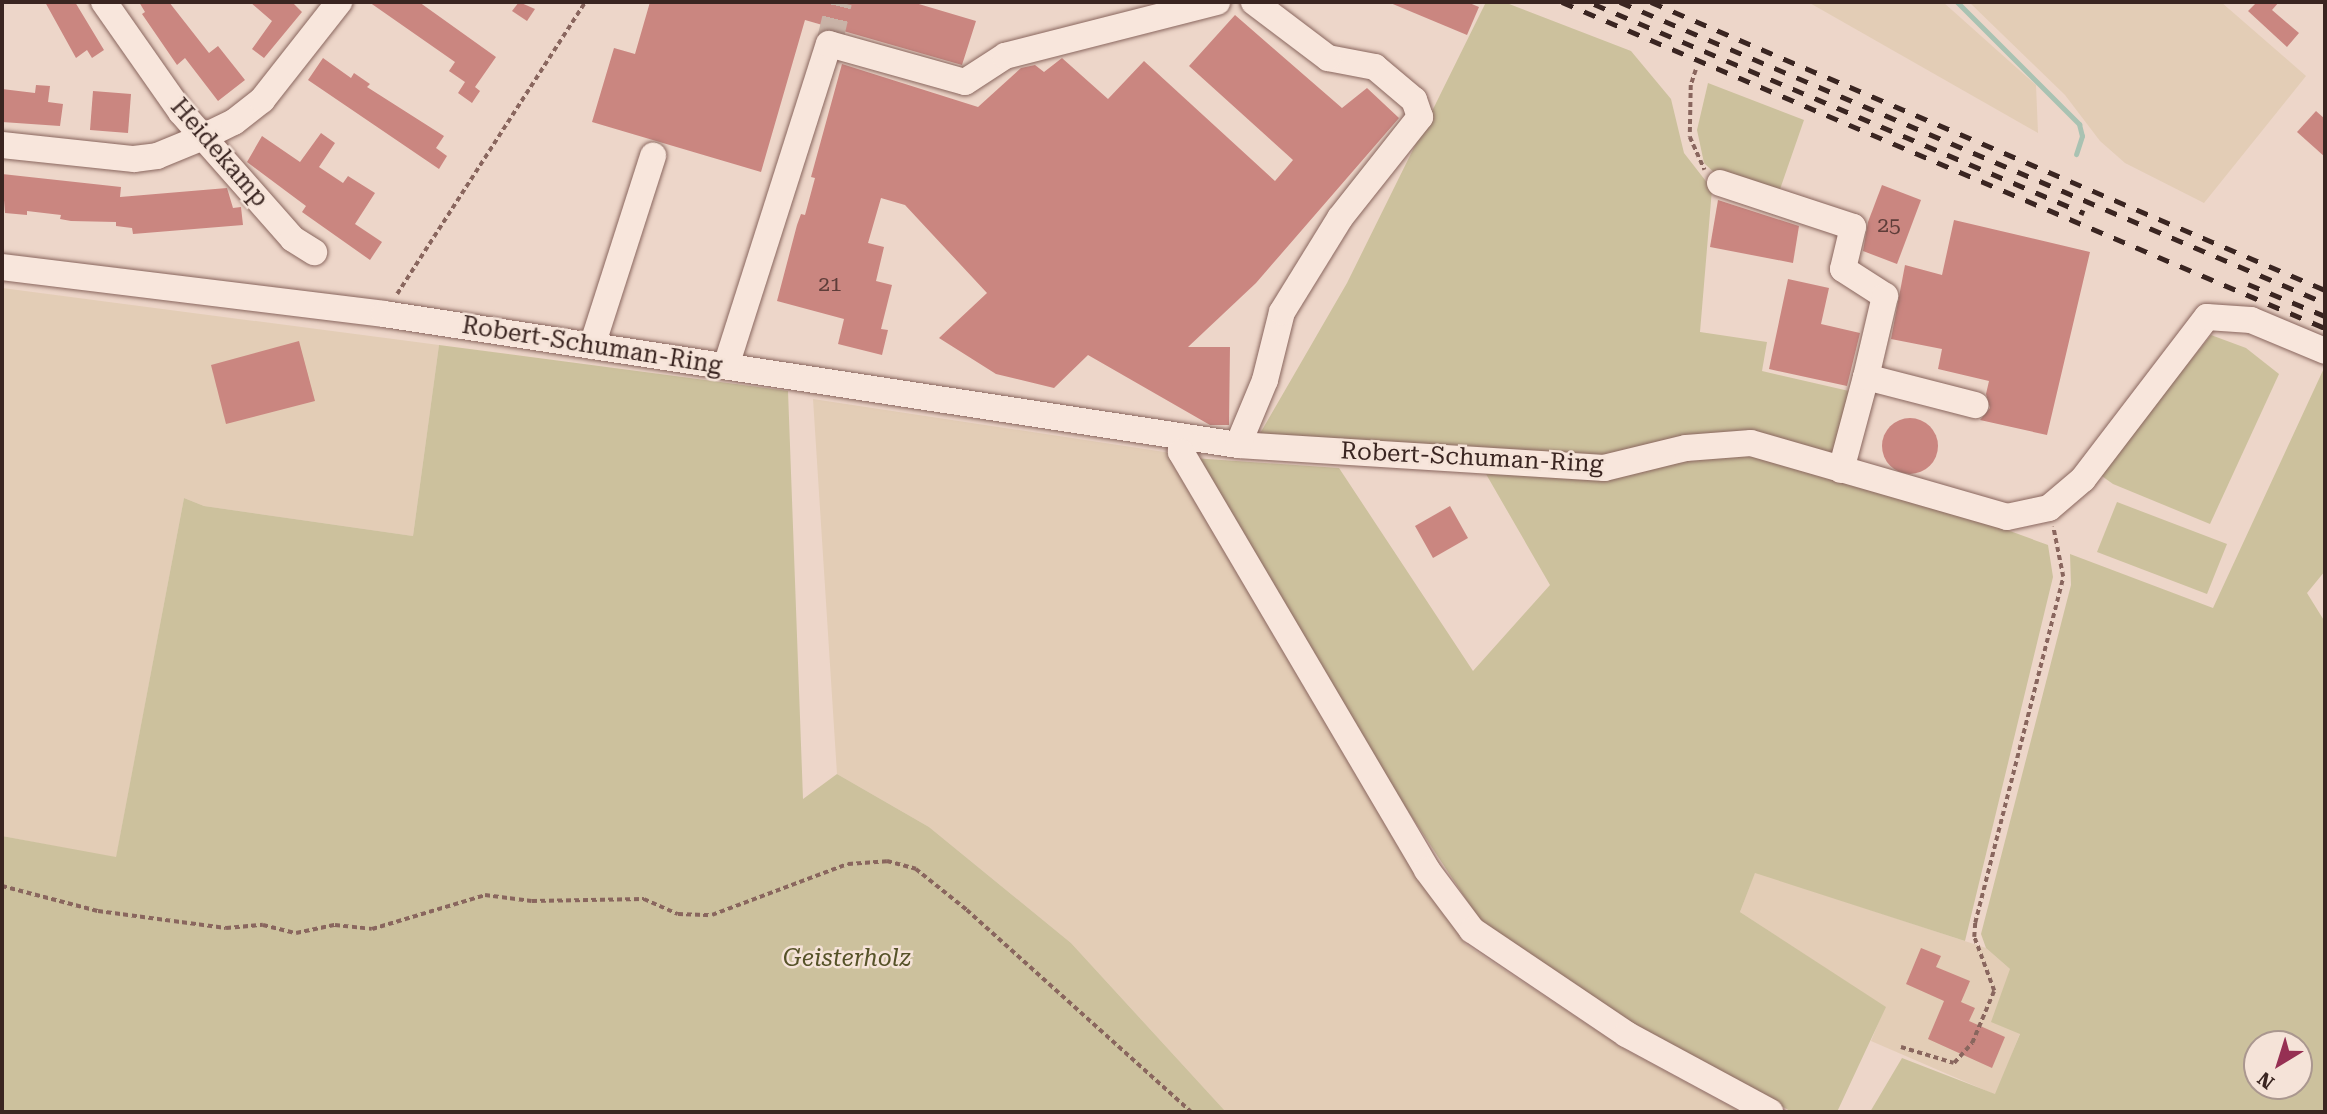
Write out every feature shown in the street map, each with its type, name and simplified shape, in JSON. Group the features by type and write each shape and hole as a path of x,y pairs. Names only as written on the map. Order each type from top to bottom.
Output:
{"street":[{"name":"Heidekamp","path":"104,2 204,136 293,239 314,252"},
{"path":"2,145 134,159 157,156 204,136 234,122 262,100 338,2"},
{"path":"726,366 829,44 965,82 1005,56 1217,2"},
{"path":"1238,445 1265,380 1282,312 1340,218 1420,117 1414,100 1375,67 1328,58 1254,2"},
{"path":"592,346 653,156"},
{"path":"1720,183 1853,226 1843,269 1885,296 1841,470"},
{"name":"Robert-Schuman-Ring","path":"2,267 384,314 1181,439 1238,445 1604,468 1686,448 1751,443 2007,517 2049,508 2083,479 2207,317 2251,320 2325,351"},
{"path":"1866,377 1975,405"},
{"path":"1181,439 1181,452 1413,846 1472,930 1626,1034 1770,1112"}],"path":[{"path":"384,314 585,2"},
{"path":"1696,70 1691,85 1690,136 1701,166 1720,183"},
{"path":"1901,1047 1954,1063 1972,1043 1994,991 1974,937 1975,923 2063,577 2049,508"},
{"path":"2,886 112,914 226,928 263,925 296,933 335,925 372,929 485,895 532,901 644,899 678,915 712,915 848,864 887,861 916,869 967,910 1191,1112"}],"shaded area":[{"path":"1808,2 1943,2 2036,85 2038,133"},
{"path":"1969,2 2221,2 2306,76 2204,203 2125,163 2100,141 2065,95"},
{"path":"2,288 439,345 413,536 204,506 184,498 116,858 2,836"},
{"path":"813,399 1171,453 1465,944 1626,1050 1741,1112 1226,1112 1071,943 929,827 837,774"},
{"path":"1755,872 1986,948 2010,969 2020,1033 1996,1095 1871,1041 1885,1007 1740,912"}],"green space":[{"path":"1486,2 1504,2 1631,51 1671,99 1684,153 1712,189 1700,332 1767,342 1762,371 1849,391 1833,456 1746,432 1602,459 1258,437 1347,283"},
{"path":"1708,83 1804,120 1777,198 1721,179 1704,163 1697,130"},
{"path":"2211,335 2246,348 2279,374 2210,524 2113,484 2099,474"},
{"name":"Geisterholz","path":"439,345 788,391 803,799 837,774 929,827 1071,943 1226,1112 2,1112 2,836 116,857 184,498 204,506 413,536"},
{"path":"2325,366 2325,571 2307,593 2325,622 2325,1112 1870,1112 1902,1058 1995,1094 2020,1034 1991,1022 2010,969 1986,948 1981,934 2071,585 2070,554 2213,608"},
{"path":"1748,453 1988,523 2048,545 2053,577 1965,941 1755,873 1740,912 1886,1007 1837,1112 1792,1112 1629,1023 1481,922 1383,773 1193,458 1339,468 1473,671 1550,585 1486,474 1606,479 1689,456"},
{"path":"2117,502 2227,544 2207,594 2097,552"}],"building":[{"path":"45,2 75,2 104,50 92,58 87,50 76,58"},
{"path":"139,2 169,2 209,53 218,46 245,80 218,101 185,58 177,65 142,14 145,12"},
{"path":"250,2 292,2 302,12 264,58 252,49 272,21"},
{"path":"369,2 419,2 496,57 475,87 480,91 472,103 458,93 465,82 449,71 455,62"},
{"path":"519,2 535,9 527,21 512,11"},
{"path":"650,2 912,2 976,21 962,65 805,20 761,172 592,122 614,48 635,54"},
{"path":"1388,2 1467,2 1479,7 1467,35"},
{"path":"2257,2 2279,2 2272,10 2299,33 2287,47 2248,11"},
{"path":"1235,15 1342,108 1367,88 1399,118 1256,283 1188,347 1230,347 1229,425 1210,425 1088,355 1054,388 996,374 939,338 987,293 905,205 881,198 868,243 884,247 876,281 892,285 881,329 888,330 882,355 838,344 844,319 777,301 797,225 801,214 805,215 815,178 811,177 842,64 978,107 1021,68 1035,65 1044,72 1062,58 1108,99 1144,61 1275,181 1293,160 1189,66"},
{"path":"323,58 351,78 354,73 370,84 367,87 444,136 436,148 447,156 439,169 308,80"},
{"path":"36,85 50,86 48,102 63,104 60,126 2,122 2,89 35,93"},
{"path":"93,91 131,94 128,133 90,130"},
{"path":"2316,111 2325,119 2325,157 2297,132"},
{"path":"321,133 335,143 319,167 343,183 348,176 375,193 355,224 382,242 370,260 302,212 306,206 247,162 262,136 300,162"},
{"path":"2,174 121,187 120,197 227,188 233,208 241,207 243,225 133,234 132,228 116,226 116,222 71,221 60,219 61,215 27,211 27,215 5,213"},
{"path":"1882,185 1921,200 1897,264 1863,251 1868,222"},
{"path":"1718,200 1799,226 1793,263 1710,247"},
{"path":"1954,220 2090,252 2047,435 1980,420 1990,408 1986,394 1989,381 1938,369 1942,349 1891,339 1905,265 1942,275"},
{"path":"1788,279 1829,288 1821,324 1860,333 1847,386 1769,369"},
{"path":"299,341 315,401 226,424 211,365"},
{"path":"1904,418 1916,418 1930,426 1938,440 1936,457 1930,466 1916,474 1904,474 1887,462 1882,452 1882,440 1894,423"},
{"path":"1450,506 1468,538 1433,558 1415,526"},
{"path":"1921,948 1941,956 1936,967 1970,981 1961,1002 1975,1008 1969,1021 2005,1037 1992,1068 1928,1039 1944,1001 1906,984"}],"waterway":[{"path":"1957,2 2079,124 2082,136 2076,154"}],"tunnel":[{"path":"829,44 839,2"}],"railway":[{"path":"1562,2 2325,328"},
{"path":"1620,2 2325,303"},
{"path":"1651,2 2325,290"},
{"path":"1594,4 2084,213"},
{"path":"2248,284 2325,316"}]}
